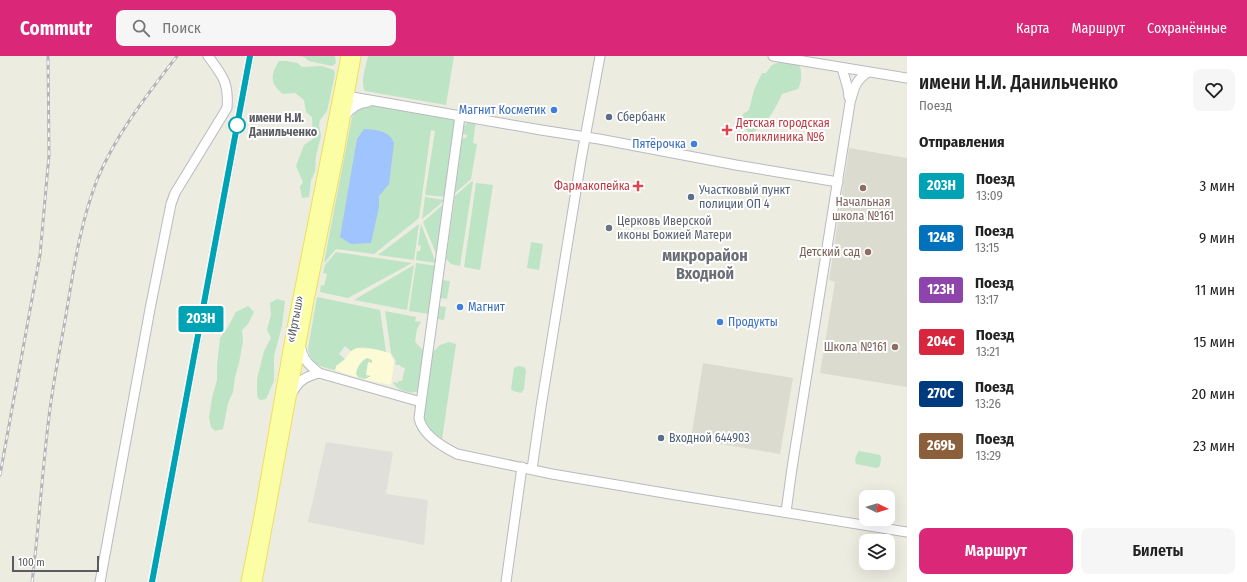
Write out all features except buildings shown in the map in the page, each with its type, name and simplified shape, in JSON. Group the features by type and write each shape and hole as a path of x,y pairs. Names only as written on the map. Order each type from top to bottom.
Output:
{"main road":[{"name":"«Иртыш»","path":"256,582 344,118 347,56"},
{"name":"«Иртыш»","path":"247,582 292,333 344,96 352,75 355,56"}],"street":[{"path":"100,582 150,308 171,204 175,193 227,108 228,93 222,75 208,56"},
{"path":"532,469 540,407 600,56"},
{"path":"773,56 907,78"},
{"path":"842,68 850,103"},
{"path":"786,512 791,470 850,103 853,89 857,81 868,72"},
{"path":"352,75 353,85 357,92 373,101"},
{"path":"344,96 838,182"},
{"path":"344,118 348,111 355,106 363,102 373,101"},
{"path":"460,116 419,418 423,428 432,437 457,454 522,468 676,495 907,532"},
{"path":"300,344 302,356 307,363 319,373 421,402"},
{"path":"291,394 296,385 305,377 319,373"},
{"path":"506,582 522,468"}],"shaded area":[{"path":"849,148 907,158 907,387 820,373 835,282 829,280"},
{"path":"353,349 379,350 390,353 394,362 391,385 362,379 335,370 336,366 344,360"},
{"path":"703,363 793,378 780,454 691,439"},
{"path":"326,442 393,452 386,494 428,500 424,545 308,522"}],"green space":[{"path":"299,56 335,56 336,63 332,66 309,61 304,57"},
{"path":"368,56 454,56 446,105 365,91 363,79"},
{"path":"279,61 297,63 302,67 322,66 334,70 335,74 327,111 320,120 319,125 321,136 316,156 315,172 311,180 309,197 302,198 300,187 303,182 296,166 304,145 313,139 312,117 306,112 304,100 295,93 283,94 274,83 273,75"},
{"path":"782,61 797,62 799,65 801,75 798,89 782,94 777,105 765,123 750,133 746,130 741,118 743,114 749,110 754,90 762,73 766,73 772,65"},
{"path":"370,105 453,118 456,125 451,147 451,166 446,197 425,195 435,131 431,130 419,218 374,254 336,249 324,263 352,117 360,109"},
{"path":"469,121 476,121 473,143 477,144 471,179 455,193 462,141 467,135 463,134 464,126"},
{"path":"472,181 460,266 451,264 446,259 455,196"},
{"path":"476,183 493,185 480,270 464,267"},
{"path":"425,197 445,200 422,219"},
{"path":"447,201 439,261 423,222"},
{"path":"419,224 414,260 378,255"},
{"path":"421,224 436,263 416,260 417,251 420,251 421,246 418,245"},
{"path":"531,242 543,244 539,270 527,268"},
{"path":"336,252 412,263 348,298 320,292 321,285 324,286 327,274 323,273 325,265"},
{"path":"416,263 438,266 430,314 409,311"},
{"path":"414,265 407,310 354,300"},
{"path":"443,280 450,281 447,299 440,298"},
{"path":"317,297 380,310 386,352 363,347 351,351 345,346 339,354 345,359 336,366 335,370 325,368 314,362 308,349"},
{"path":"277,299 285,301 282,326 274,356 274,381 266,399 260,400 257,394 257,379 264,351 271,338 267,330 271,315 270,303"},
{"path":"248,306 254,312 248,324 242,330 243,341 233,392 228,403 223,429 215,431 211,427 209,417 217,380 220,338 236,312"},
{"path":"439,306 446,307 444,320 437,319"},
{"path":"385,311 416,317 415,321 421,322 417,329 415,342 426,351 420,388 417,392 402,390 394,385 393,382 398,383 398,381 402,381 405,368 401,367 400,365 395,365 396,361 391,353"},
{"path":"449,342 456,344 442,439 430,429 423,418 433,352 440,345"},
{"path":"367,358 372,360 372,363 368,362 366,375 371,376 365,379 359,378 356,374 357,369"},
{"path":"518,366 524,367 526,370 524,389 521,393 511,389 514,368"},
{"path":"859,451 880,455 880,466 877,468 856,464 855,461"}],"water":[{"path":"364,129 377,130 385,133 389,135 394,143 389,184 379,196 379,207 371,243 351,244 340,237 357,139"}],"railway":[{"path":"0,475 40,255 49,155 48,56"},
{"path":"32,582 53,390 82,227 97,180 113,147 133,115 177,56"},
{"path":"155,582 253,56"}],"train":[{"name":"203Н","path":"152,582 250,56"}],"place":[{"name":"Магнит Косметик","path":"554,110"},
{"name":"Сбербанк","path":"609,117"},
{"name":"имени Н.И. Данильченко","path":"237,125"},
{"name":"Детская городская поликлиника №6","path":"727,130"},
{"name":"Пятёрочка","path":"694,144"},
{"name":"Фармакопейка","path":"638,186"},
{"name":"Начальная школа №161","path":"863,188"},
{"name":"Участковый пункт полиции ОП 4","path":"691,197"},
{"name":"Церковь Иверской иконы Божией Матери","path":"609,228"},
{"name":"Детский сад","path":"868,252"},
{"name":"Магнит","path":"460,307"},
{"name":"Продукты","path":"720,322"},
{"name":"Школа №161","path":"895,347"},
{"name":"Входной 644903","path":"661,438"}],"district":[{"name":"микрорайон Входной","path":"705,264"}]}
